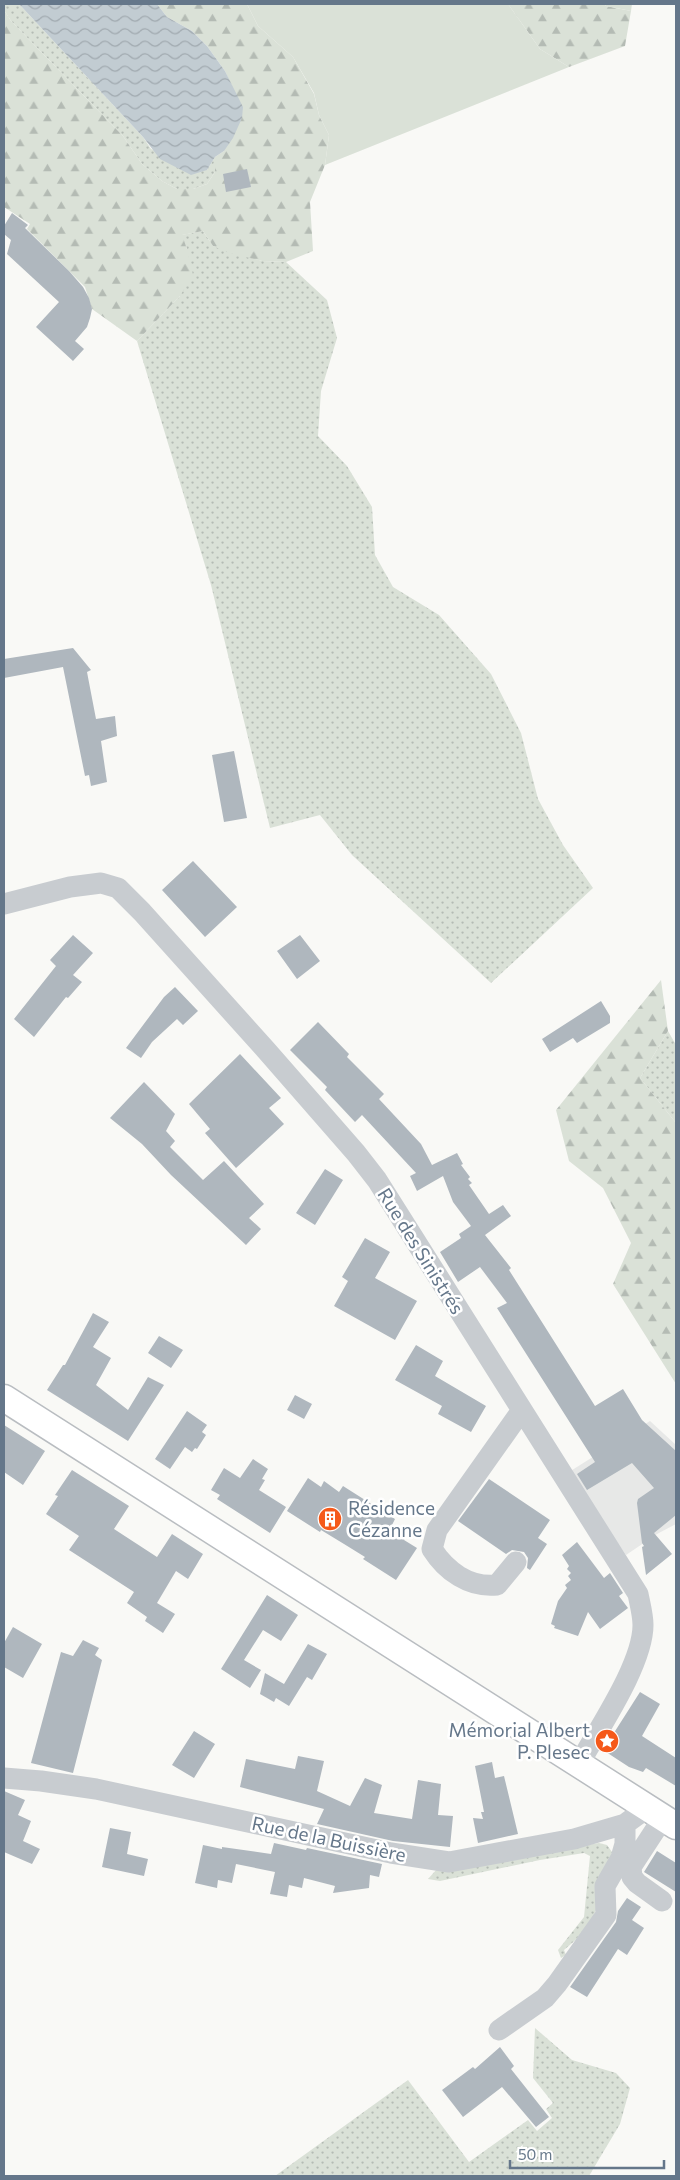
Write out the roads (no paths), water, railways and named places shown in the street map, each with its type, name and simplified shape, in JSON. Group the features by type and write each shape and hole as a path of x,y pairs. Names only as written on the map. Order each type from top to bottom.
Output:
{"main road":[{"path":"4,1398 662,1817"}],"street":[{"name":"Rue des Sinistrés","path":"4,904 101,882 118,888 142,912 266,1050 372,1173 638,1594 643,1623 641,1642 634,1665 579,1764"},
{"path":"516,1562 497,1585 483,1586 458,1576 441,1563 432,1549 437,1530 522,1410"},
{"name":"Rue de la Buissière","path":"4,1778 41,1780 96,1789 391,1853 449,1862 574,1839 626,1824 662,1817"},
{"path":"662,1817 631,1867 632,1878 662,1901"},
{"path":"499,2030 545,1998 606,1914 605,1886 621,1858 625,1844 626,1824"}],"water":[{"path":"19,4 157,4 167,17 192,31 207,46 225,71 243,107 242,118 233,138 224,151 215,157 207,170 191,175 160,159 143,137"}],"place":[{"name":"Résidence Cézanne","path":"330,1519"},
{"name":"Mémorial Albert P. Plesec","path":"607,1741"}]}
